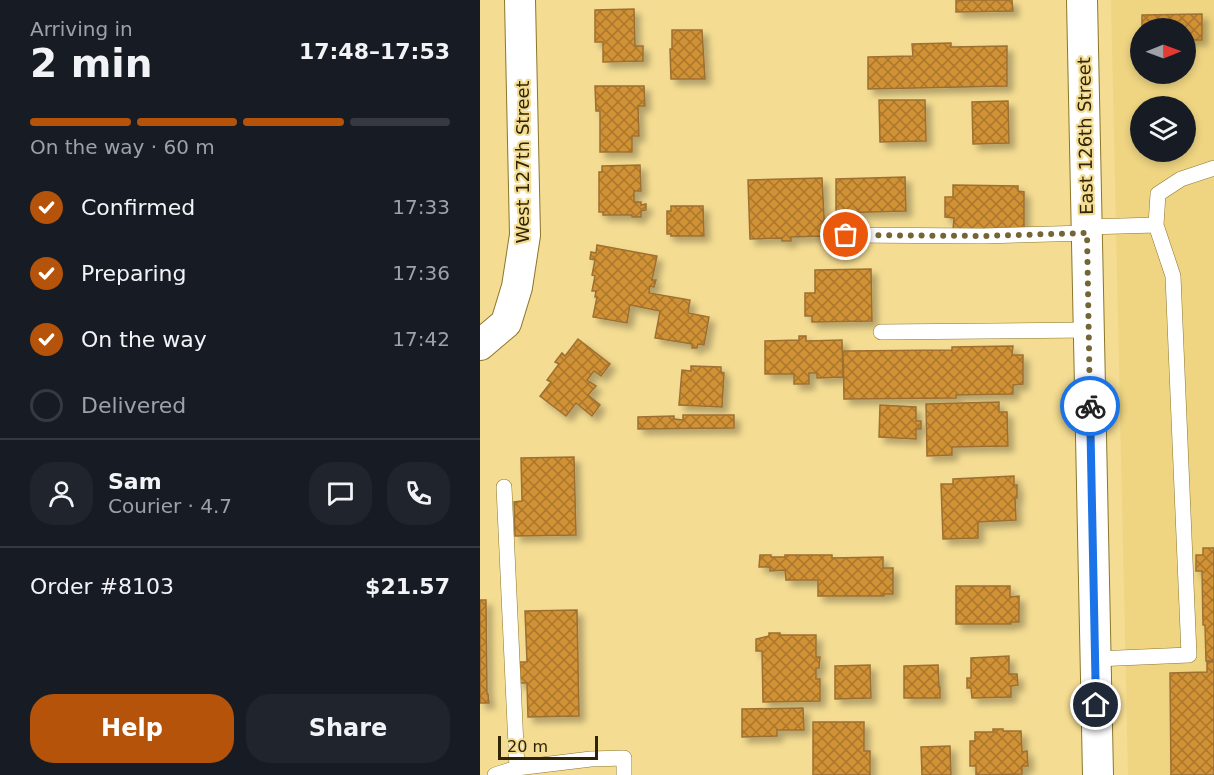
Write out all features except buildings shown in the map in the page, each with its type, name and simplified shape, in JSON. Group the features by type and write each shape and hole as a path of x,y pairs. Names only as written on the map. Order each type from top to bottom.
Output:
{"street":[{"name":"West 127th Street","path":"480,345 506,323 517,287 525,235 520,0"},
{"name":"East 126th Street","path":"1082,0 1098,775"}],"lane":[{"path":"1095,659 1189,655 1173,276 1156,225 1158,194 1181,179 1214,168"},
{"path":"846,235 983,236 1156,225"},
{"path":"881,332 1089,330"},
{"path":"504,486 517,768"},
{"path":"495,775 517,768 591,759 624,758 624,775"}],"shaded area":[{"path":"1111,0 1214,0 1214,775 1128,775"}],"way so far":[{"path":"846,235 983,236 1087,233 1090,406"}],"route":[{"path":"1090,406 1096,705"}]}
